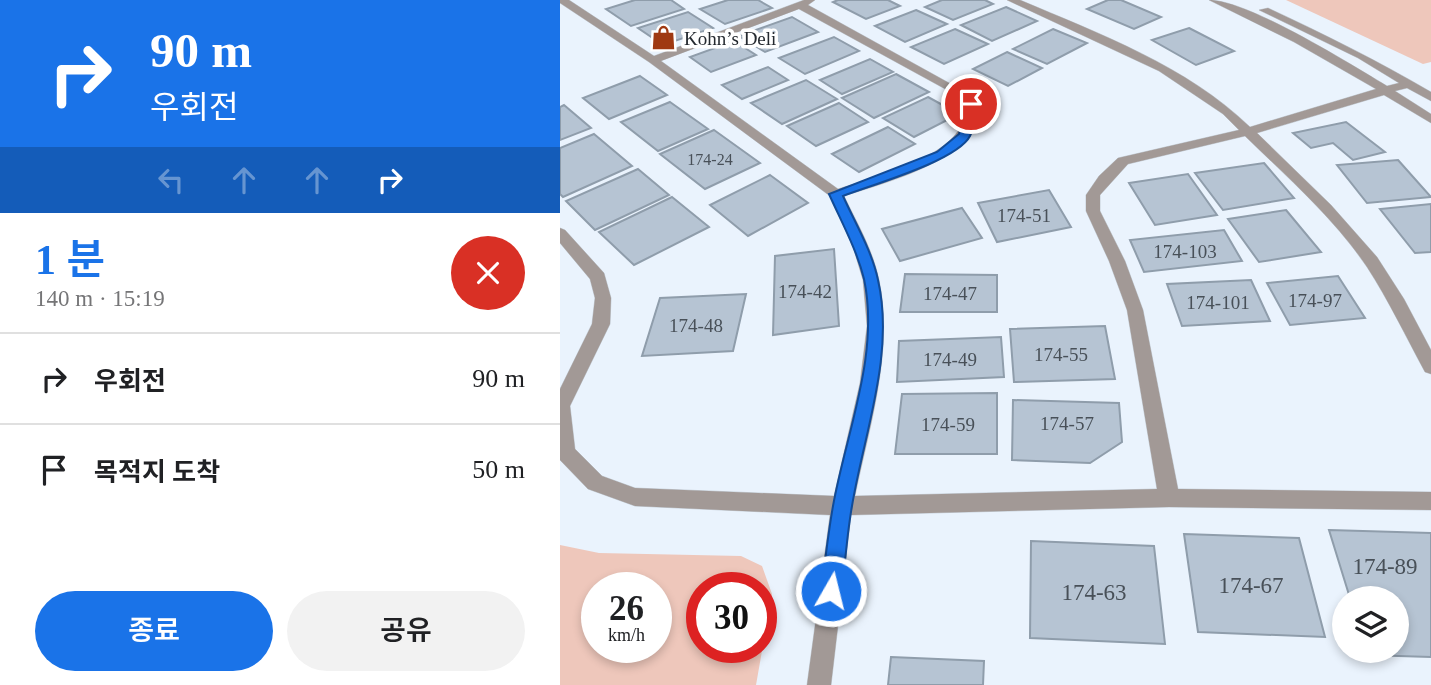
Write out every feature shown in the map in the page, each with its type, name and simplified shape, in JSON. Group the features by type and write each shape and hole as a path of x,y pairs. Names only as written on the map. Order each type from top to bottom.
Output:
{"street":[{"path":"564,5 590,0"},
{"path":"653,60 814,0"},
{"path":"1012,0 1163,69 1227,111 1250,131 1326,208 1371,261 1398,303 1431,367"},
{"path":"1213,0 1314,47 1431,119"},
{"path":"1241,0 1302,26 1410,83 1431,97"},
{"path":"564,5 653,60 836,194 864,258 871,280 876,326 869,383 842,506 819,685"},
{"path":"800,5 963,94 971,104 971,114 964,136 941,155 836,194"},
{"path":"1169,498 1135,310 1117,261 1093,211 1093,195 1104,179 1123,162 1250,131 1410,83"},
{"path":"560,233 598,277 603,298 601,324 561,405 565,452 595,483 635,497 842,506 1169,498 1431,501"}],"shaded area":[{"path":"1286,0 1431,0 1431,62 1423,64"},
{"path":"560,545 599,553 741,556 762,566 764,572 686,572 686,663 760,663 756,685 560,685"}],"building":[{"path":"635,0 671,0 684,9 631,26 606,9"},
{"path":"728,0 758,0 772,8 725,24 700,9"},
{"path":"888,0 900,6 866,19 833,2"},
{"path":"942,0 985,0 993,4 953,20 925,7"},
{"path":"1108,0 1121,0 1161,17 1134,29 1087,9"},
{"path":"1006,7 1037,21 992,41 961,25"},
{"path":"916,10 947,24 905,42 875,26"},
{"path":"688,12 713,28 663,45 638,28"},
{"path":"792,17 818,32 765,52 739,36"},
{"path":"1189,28 1234,51 1196,65 1152,40"},
{"path":"955,29 988,44 944,64 911,47"},
{"path":"1053,29 1087,43 1047,64 1013,49"},
{"path":"834,37 859,51 805,74 779,58"},
{"path":"734,41 756,55 711,72 690,57"},
{"path":"1007,52 1042,68 1008,86 973,69"},
{"path":"870,59 893,72 842,94 820,80"},
{"path":"768,67 788,80 742,99 722,85"},
{"path":"896,74 929,92 874,118 842,98"},
{"path":"640,76 667,95 609,119 583,98"},
{"path":"806,80 837,99 782,124 751,103"},
{"path":"928,97 959,114 914,137 883,118"},
{"path":"670,102 708,129 658,151 621,122"},
{"path":"839,103 868,122 816,146 787,126"},
{"path":"564,105 591,128 560,140 560,107"},
{"path":"1346,122 1385,152 1353,160 1333,143 1311,148 1293,133"},
{"path":"888,127 915,144 859,172 832,154"},
{"path":"714,130 760,163 705,189 660,154"},
{"path":"594,134 632,166 563,197 560,194 560,148"},
{"path":"1398,160 1431,197 1367,203 1337,165"},
{"path":"1264,163 1294,198 1223,210 1195,173"},
{"path":"638,169 669,195 595,230 566,201"},
{"path":"1188,174 1217,215 1155,225 1129,183"},
{"path":"770,175 808,203 748,236 710,205"},
{"path":"1049,190 1071,227 997,242 978,203"},
{"path":"672,197 709,227 634,265 599,232"},
{"path":"1431,204 1431,252 1415,253 1380,209"},
{"path":"962,208 982,238 900,261 882,229"},
{"path":"1286,210 1321,252 1259,262 1228,219"},
{"path":"1224,230 1242,261 1144,272 1130,240"},
{"path":"834,249 839,326 773,335 775,256"},
{"path":"905,274 997,275 997,312 900,312"},
{"path":"1338,276 1365,318 1290,325 1267,283"},
{"path":"1251,280 1270,321 1182,326 1167,284"},
{"path":"746,294 733,351 642,356 660,298"},
{"path":"1105,326 1115,379 1014,382 1010,329"},
{"path":"1001,337 1004,377 897,382 899,341"},
{"path":"997,393 997,454 895,454 902,394"},
{"path":"1013,400 1119,403 1122,442 1090,463 1012,460"},
{"path":"1329,530 1431,533 1431,657 1409,656 1409,586 1346,586"},
{"path":"1184,534 1299,538 1325,637 1198,632"},
{"path":"1031,541 1154,546 1165,644 1030,638"},
{"path":"891,657 984,661 983,685 888,685"}],"place":[{"name":"Kohn’s Deli","path":"664,38"}],"route":[{"path":"831,591 842,506 869,383 876,326 871,280 861,247 836,194 941,155 964,136 971,114 971,104"}]}
